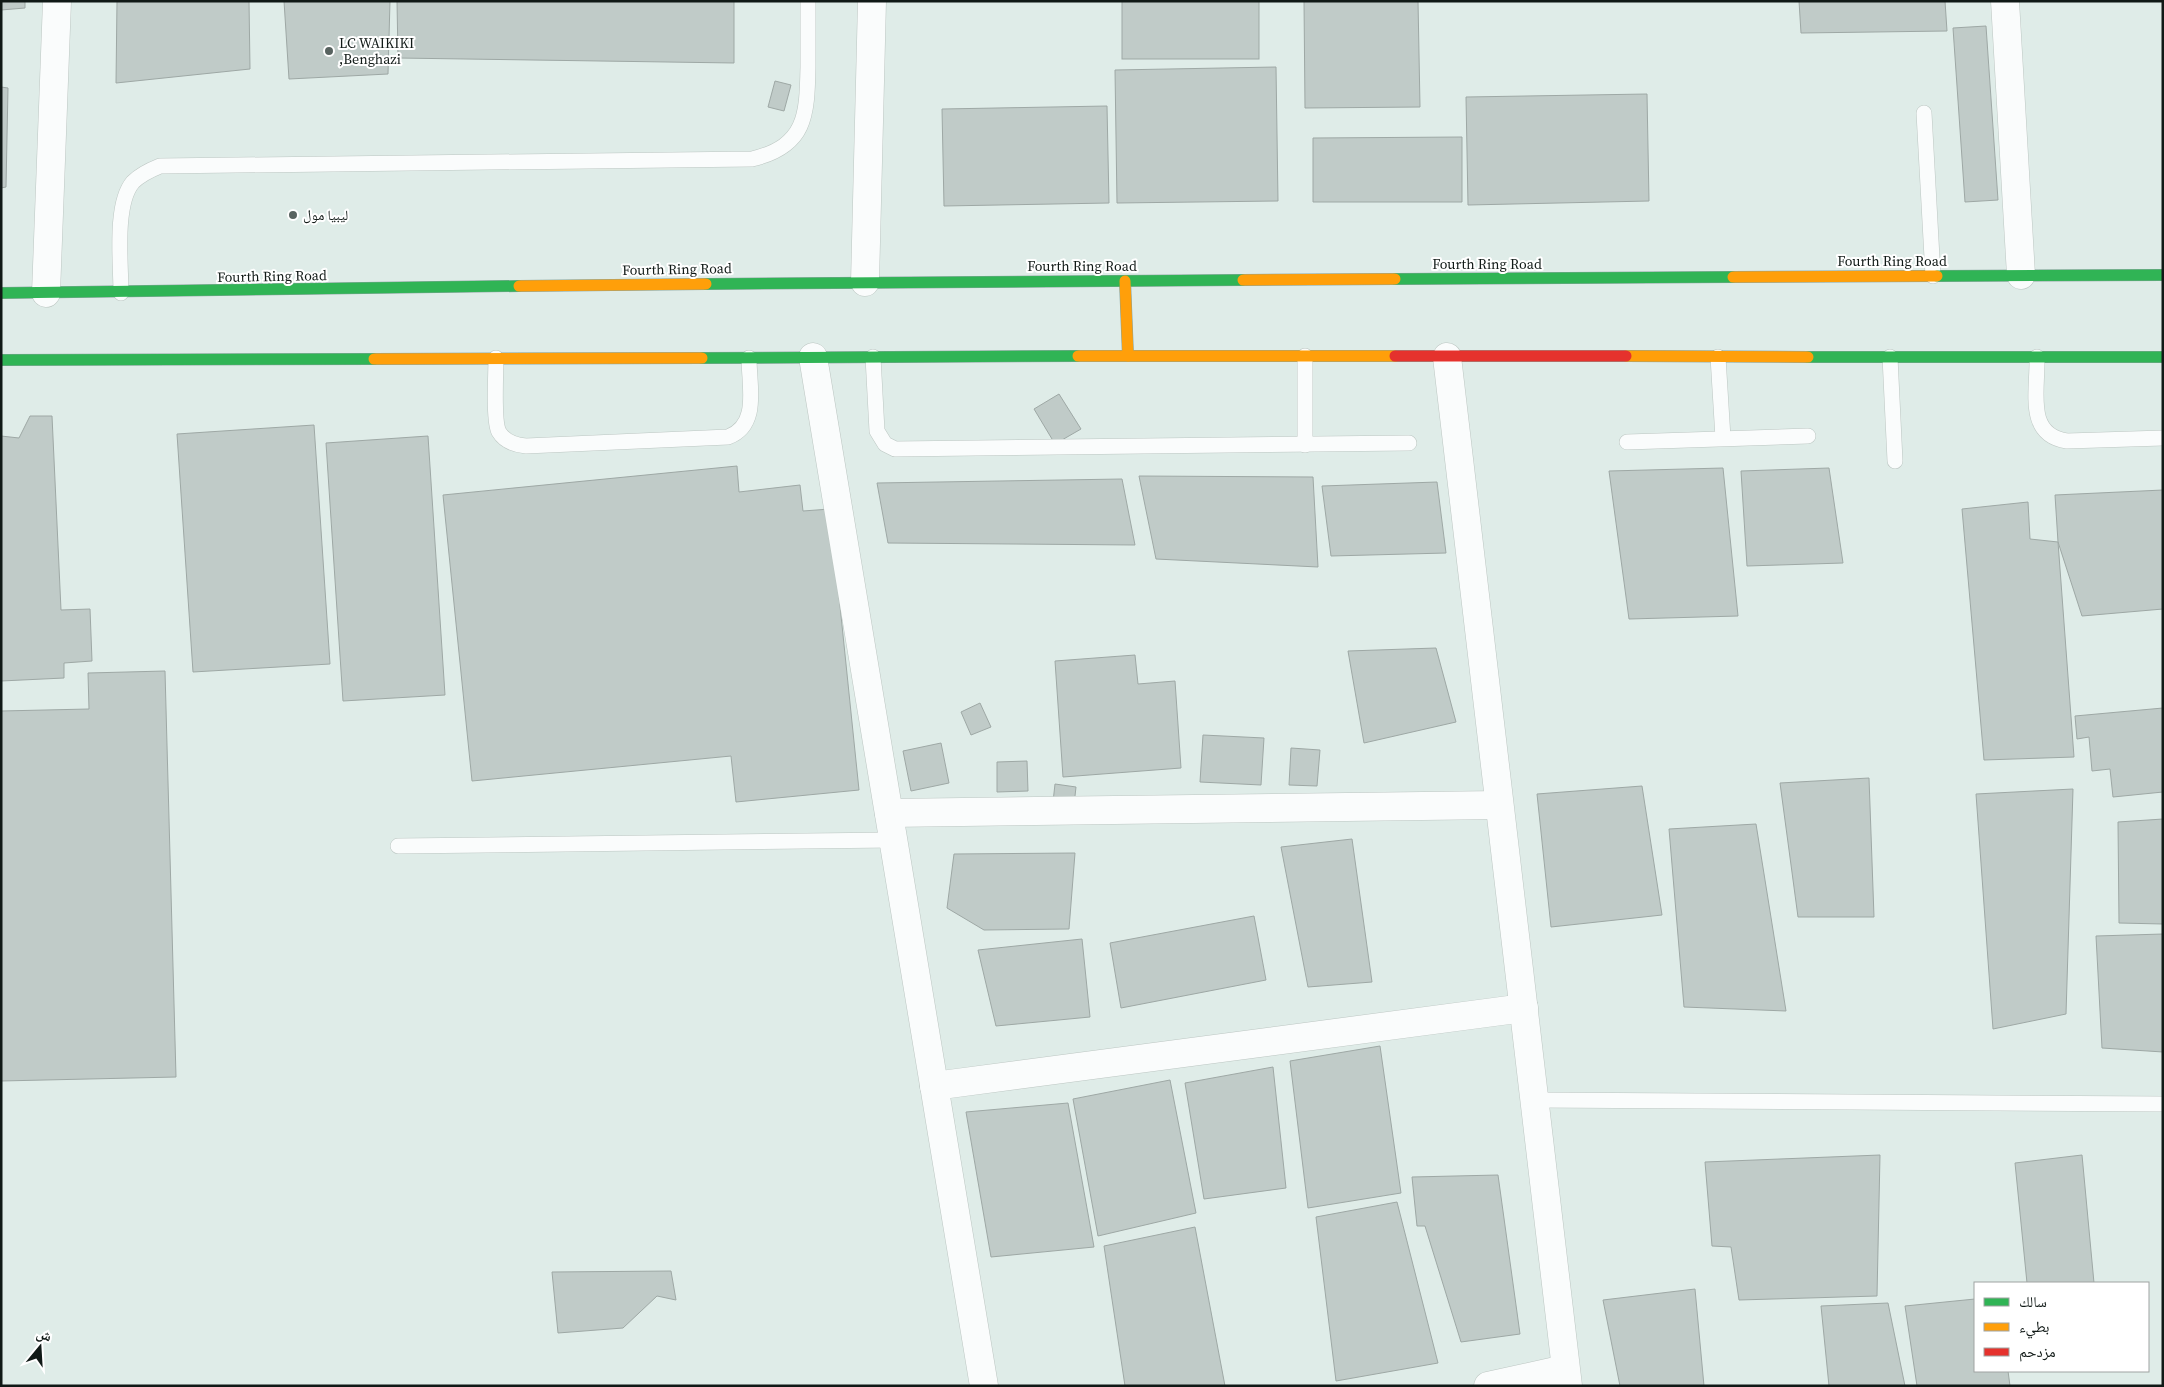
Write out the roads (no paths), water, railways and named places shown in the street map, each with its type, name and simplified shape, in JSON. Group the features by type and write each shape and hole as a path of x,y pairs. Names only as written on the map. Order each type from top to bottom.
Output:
{"main road":[{"name":"Fourth Ring Road","path":"1,293 121,293 865,282 2163,274"},
{"path":"1125,281 1128,356"},
{"path":"1,360 1128,356 2163,357"}],"street":[{"path":"46,293 57,1"},
{"path":"865,282 872,1"},
{"path":"2005,1 2021,275"},
{"path":"813,357 984,1386"},
{"path":"1447,357 1567,1378 1488,1386"},
{"path":"889,813 1499,805"},
{"path":"934,1086 1524,1008"}],"lane":[{"path":"121,293 122,212 125,196 133,182 145,172 160,166 752,159 767,155 782,148 793,137 802,122 807,105 808,1"},
{"path":"1924,113 1933,276"},
{"path":"1304,356 1305,445"},
{"path":"872,357 877,431 885,444 896,450 1408,443"},
{"path":"1718,357 1723,438"},
{"path":"1890,357 1895,460"},
{"path":"2037,357 2038,421 2046,434 2056,439 2067,441 2163,438"},
{"path":"496,358 497,426 505,439 515,445 526,446 728,437 738,433 746,426 750,416 749,358"},
{"path":"1627,442 1808,436"},
{"path":"398,846 893,840"},
{"path":"1535,1100 2163,1104"}],"place":[{"name":"LC WAIKIKI ,Benghazi","path":"329,51"},
{"name":"ليبيا مول","path":"293,215"}]}
